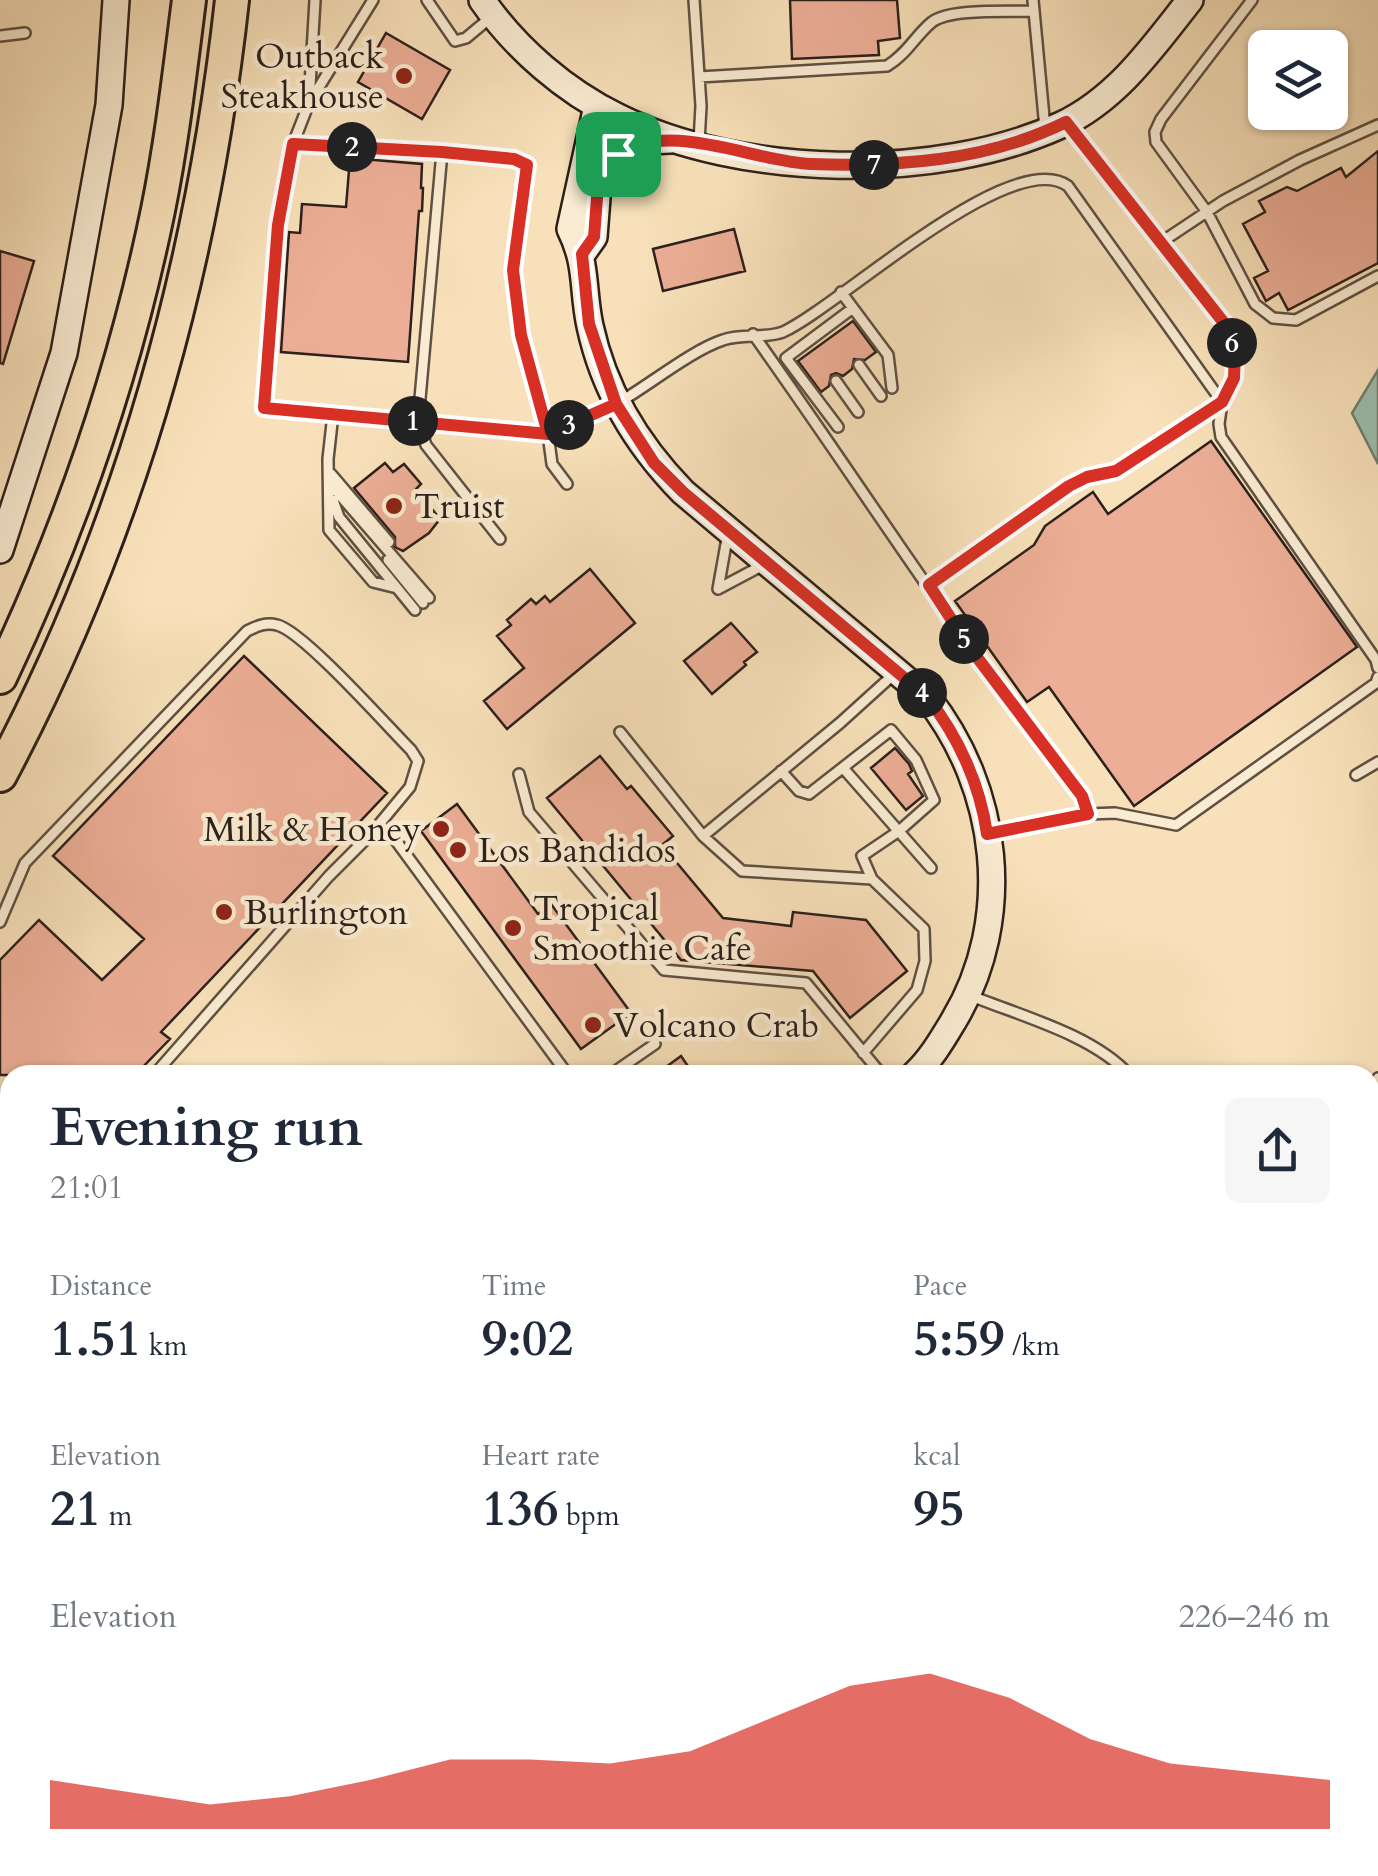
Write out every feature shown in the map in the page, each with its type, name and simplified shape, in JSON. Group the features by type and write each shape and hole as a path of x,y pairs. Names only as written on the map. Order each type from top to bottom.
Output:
{"highway":[{"path":"0,677 64,525 101,424 130,327 158,212 189,0"},
{"path":"0,775 98,562 168,353 199,223 232,0"}],"street":[{"path":"0,550 64,353 109,105 116,0"},
{"path":"598,185 618,154 653,140 689,142 790,162 897,164 987,151 1055,127 1122,83 1190,0"},
{"path":"487,8 550,73 608,111 689,142"},
{"path":"582,254 594,237 608,111"},
{"path":"608,111 570,229 582,254 589,324 616,404 654,463 927,697 953,735 976,786 993,879 992,913 969,995 922,1065"}],"lane":[{"path":"309,104 315,0"},
{"path":"374,0 309,104 293,144 278,225 264,408 548,434 616,404 721,340 784,331 958,210 1018,186 1059,180 1068,186 1222,402"},
{"path":"427,0 455,41 466,38 487,8"},
{"path":"689,142 699,77 694,0"},
{"path":"1252,0 1161,119 1156,142 1207,212 1255,304 1273,318 1296,320 1378,276"},
{"path":"699,77 887,66 903,56 930,24 943,16 1033,6 1055,127 1160,244 1228,328 1235,353 1234,378 1222,402 1218,424 1221,437 1378,668"},
{"path":"0,36 25,33"},
{"path":"1160,244 1207,212 1300,160 1378,125"},
{"path":"293,144 442,152 514,159 527,165 513,270 521,335 548,434 552,464 566,484"},
{"path":"442,152 418,422 426,445 500,539"},
{"path":"841,292 888,355 892,388"},
{"path":"838,426 786,358 834,329 853,308"},
{"path":"753,334 970,648 1082,796 1088,814"},
{"path":"859,364 881,396"},
{"path":"836,381 858,412"},
{"path":"929,585 1069,486 1087,477 1116,471 1222,402"},
{"path":"333,414 330,530 373,582 397,588"},
{"path":"329,472 408,565 422,604"},
{"path":"330,488 377,547"},
{"path":"330,488 410,577"},
{"path":"330,488 339,517 397,588 422,604"},
{"path":"729,530 718,588 768,562"},
{"path":"388,560 422,604"},
{"path":"0,922 25,863 246,631 261,624 277,625 294,633 418,761 410,787 371,834 317,889 163,1065"},
{"path":"703,836 898,670"},
{"path":"987,834 1088,814 1115,813 1176,825 1378,677"},
{"path":"781,770 799,792 809,794 891,730 916,760 934,800 862,856 872,879 924,929 926,961 917,990 864,1052"},
{"path":"620,732 703,836 742,870 872,879"},
{"path":"1356,776 1378,762"},
{"path":"844,769 931,868"},
{"path":"518,774 529,812 664,970 806,984 874,1065"},
{"path":"371,834 391,834 561,1065"},
{"path":"969,995 1059,1031 1118,1065"},
{"path":"631,1065 655,1044"},
{"path":"1114,1061 1115,1065"}],"shaded area":[{"path":"1378,370 1378,464 1352,413"}],"building":[{"path":"790,0 897,0 900,38 878,41 879,55 792,59"},
{"name":"Outback Steakhouse","path":"386,33 450,70 422,119 358,82"},
{"path":"1378,151 1378,263 1288,310 1279,293 1266,301 1254,278 1268,271 1243,224 1265,212 1259,201 1287,187 1297,191 1341,168 1346,177"},
{"path":"350,158 422,164 422,211 408,362 281,352 289,232 300,233 302,204 346,207"},
{"path":"734,229 745,271 663,291 653,249"},
{"path":"0,251 34,261 3,364 0,363"},
{"path":"853,321 876,352 865,360 854,359 852,369 843,376 831,375 829,386 821,392 798,361"},
{"path":"1211,441 1357,647 1134,806 1049,687 1027,702 955,601 1034,545 1045,526 1093,492 1108,514"},
{"name":"Truist","path":"385,463 393,472 404,464 421,484 416,489 440,519 429,533 403,551 395,547 395,537 354,488"},
{"path":"590,569 635,623 507,729 484,701 524,668 497,636 511,625 507,620 531,599 536,604 545,596 550,602"},
{"path":"731,623 757,652 712,694 684,661"},
{"path":"244,656 387,793 161,1032 170,1039 145,1065 0,1065 0,960 39,920 102,980 144,939 53,856"},
{"path":"895,748 909,764 912,771 908,774 923,796 906,810 871,768"},
{"path":"600,756 673,836 662,845 723,918 791,926 793,912 866,920 907,971 850,1018 813,971 681,960 547,798"},
{"path":"457,804 538,914 551,904 631,1013 581,1049 421,831"},
{"path":"681,1056 687,1065 669,1065"}],"place":[{"name":"Outback Steakhouse","path":"404,76"},
{"name":"Truist","path":"394,506"},
{"name":"Milk & Honey","path":"441,829"},
{"name":"Los Bandidos","path":"458,850"},
{"name":"Burlington","path":"224,912"},
{"name":"Tropical Smoothie Cafe","path":"513,928"},
{"name":"Volcano Crab","path":"593,1025"}],"route":[{"path":"618,154 598,185 594,237 582,254 589,324 616,404 548,434 264,408 278,225 293,144 442,152 514,159 527,165 513,270 521,335 548,434 616,404 654,463 683,492 927,697 965,759 984,811 987,834 1088,814 1082,796 970,648 929,585 1069,486 1087,477 1116,471 1222,402 1234,378 1235,353 1228,328 1066,122 987,151 897,164 790,162 680,140 639,143 618,154"}]}
